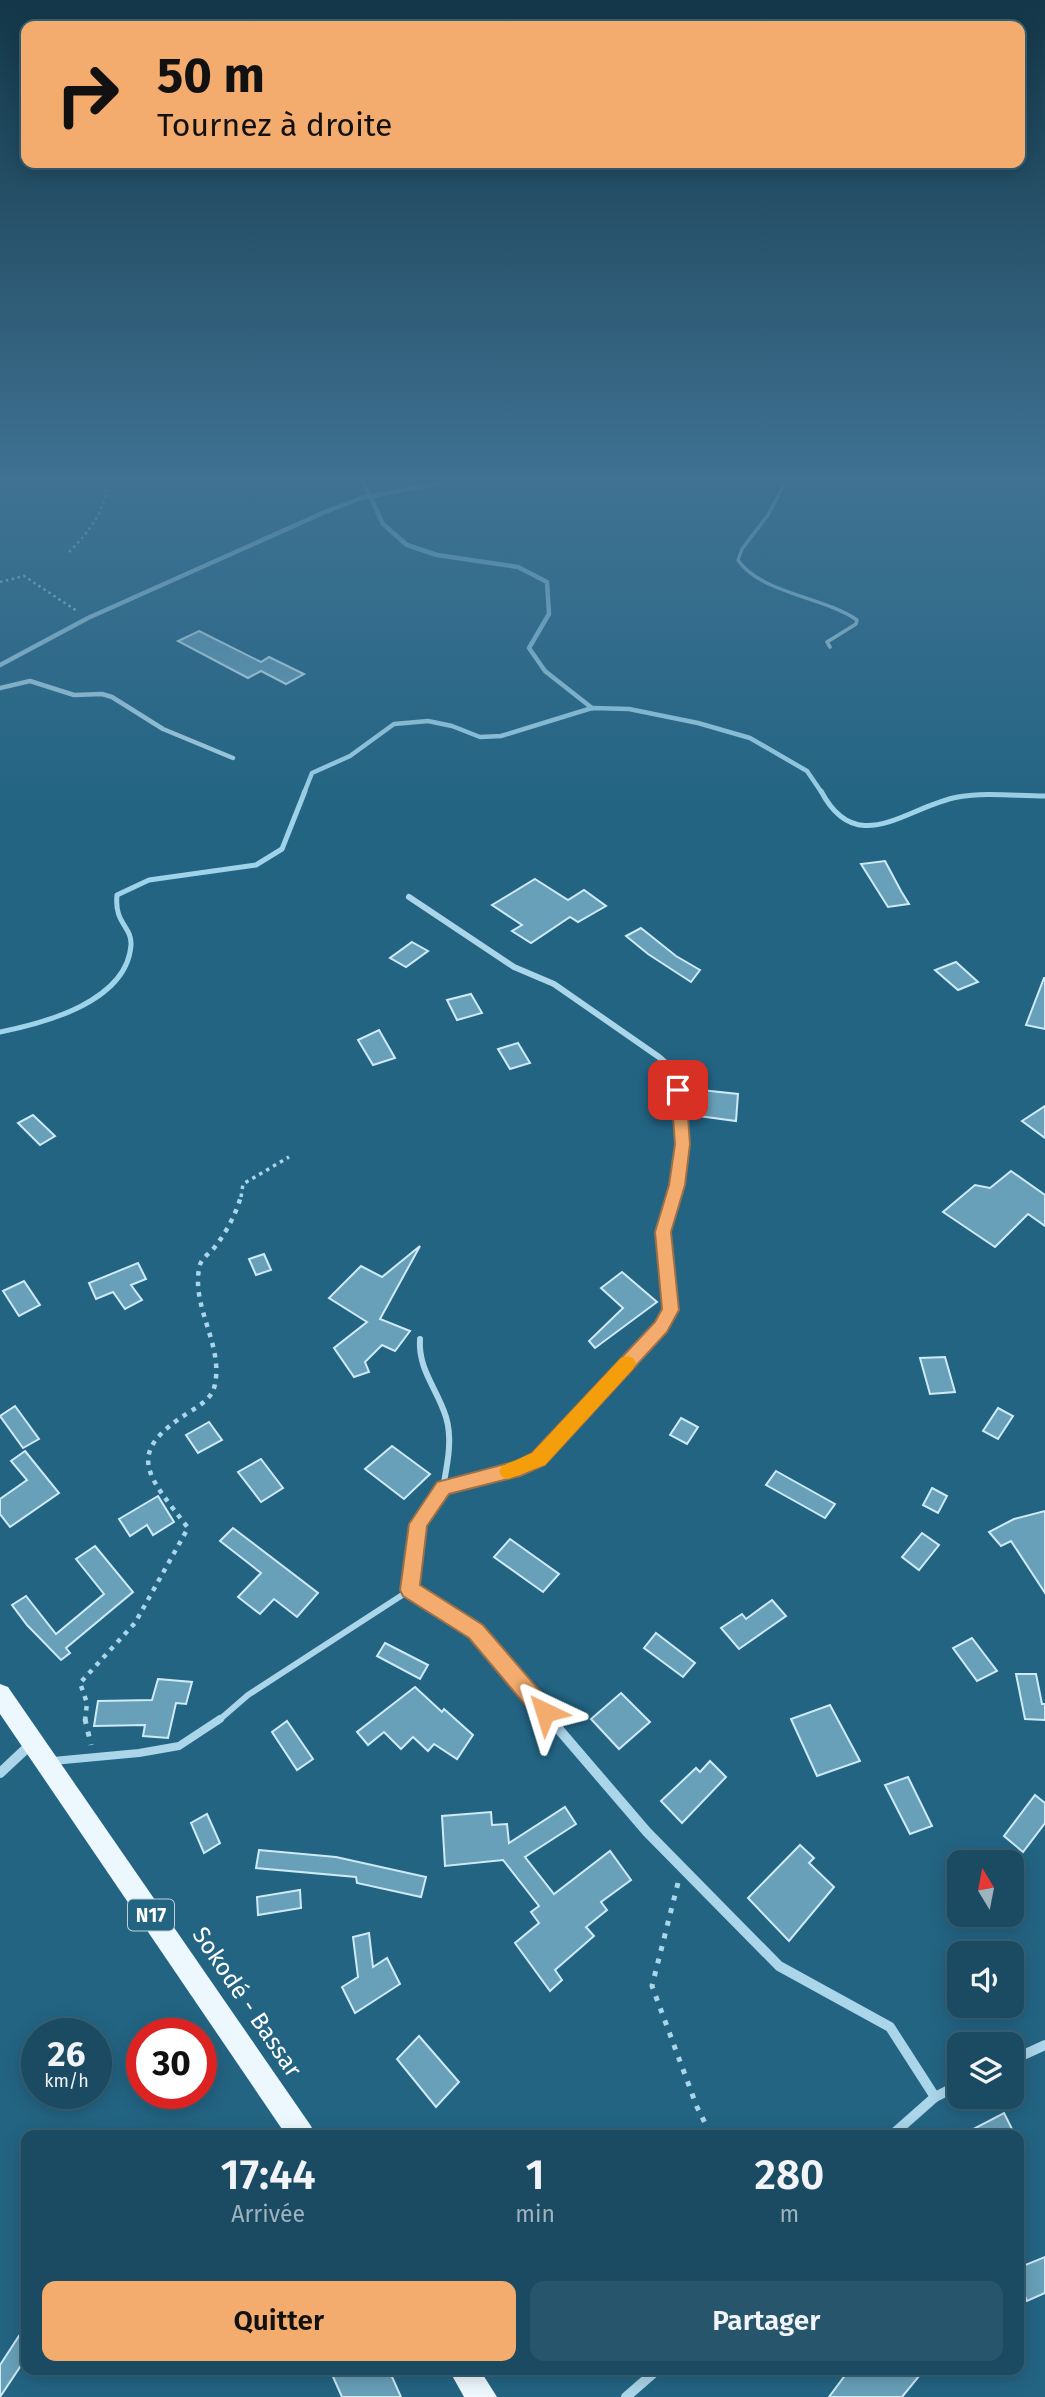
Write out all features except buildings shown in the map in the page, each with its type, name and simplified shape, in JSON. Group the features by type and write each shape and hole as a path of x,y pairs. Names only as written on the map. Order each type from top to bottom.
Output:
{"main road":[{"name":"Sokodé - Bassar","path":"0,1695 299,2130"},
{"path":"467,2375 482,2397"}],"street":[{"path":"0,665 88,618 150,591"},
{"path":"0,688 30,681 74,695 102,694 113,697 163,729 233,758"},
{"path":"409,897 514,967 554,984 677,1073 682,1144 677,1185 663,1232 670,1310 661,1327 538,1459 520,1468 443,1488 418,1524 410,1590 476,1632 648,1832 779,1966 890,2027 935,2097"},
{"path":"0,1773 40,1752"},
{"path":"1024,2055 1045,2045"},
{"path":"898,2130 935,2097 947,2091"},
{"path":"626,2397 651,2375"}],"lane":[{"path":"793,591 833,604 857,620 856,624 830,638 827,642 830,647"},
{"path":"420,1339 418,1355 428,1384 445,1412 450,1447 443,1488"},
{"path":"40,1752 90,1758 179,1746 211,1727 248,1695 410,1590"}],"path":[{"path":"47,591 88,618"},
{"path":"90,1758 92,1740 83,1717 87,1703 80,1683 135,1623 188,1528 146,1469 146,1453 154,1438 205,1402 215,1389 218,1373 200,1303 198,1266 205,1255 214,1249 226,1224 234,1216 243,1194 243,1184 289,1157"},
{"path":"682,1868 652,1986 697,2108 708,2130"}],"waterway":[{"path":"548,591 549,614 529,648 545,671 592,708"},
{"path":"304,793 312,773 350,756 394,724 428,721 452,726 480,737 501,736 592,708"},
{"path":"592,708 629,709 698,723 750,738 807,771 822,793"},
{"path":"0,1032 39,1022 81,1006 100,995 115,981 126,964 131,945 129,933 118,912 117,895 149,880 256,865 282,849 305,791"},
{"path":"821,791 835,811 850,822 867,826 884,823 958,797 990,794 1045,796"}],"slow traffic":[{"path":"508,1471 538,1459 627,1363"}],"route":[{"path":"545,1712 476,1632 410,1590 418,1524 443,1488 520,1468 538,1459 661,1327 670,1310 663,1232 677,1185 682,1144 678,1090"}]}
